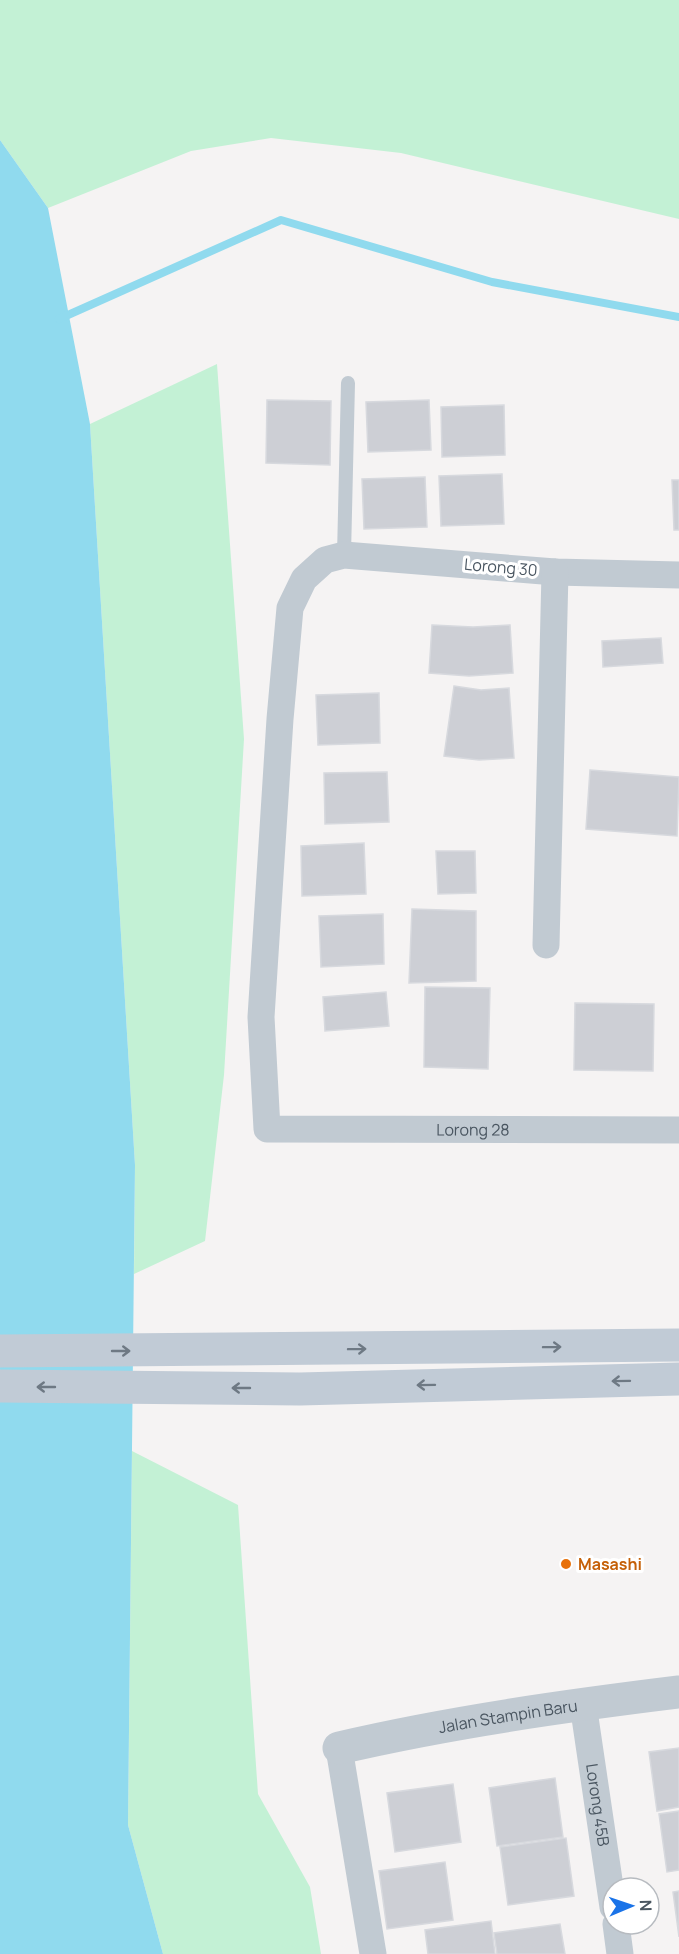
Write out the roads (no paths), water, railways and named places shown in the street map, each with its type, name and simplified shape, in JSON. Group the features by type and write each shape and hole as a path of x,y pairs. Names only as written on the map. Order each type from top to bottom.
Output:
{"main road":[{"path":"0,1351 679,1345"},
{"path":"0,1386 300,1389 679,1379"}],"street":[{"name":"Lorong 30","path":"334,557 555,572 679,575"},
{"name":"Lorong 28","path":"334,557 304,579 290,608 280,719 261,1017 267,1129 679,1130"},
{"path":"546,945 555,572"},
{"name":"Jalan Stampin Baru","path":"339,1748 402,1733 583,1704 679,1692"},
{"name":"Lorong 45B","path":"583,1704 608,1876"},
{"path":"339,1748 373,1954"},
{"path":"618,1936 620,1954"}],"lane":[{"path":"334,557 348,383"}],"water":[{"path":"0,140 48,208 90,424 135,1165 128,1825 163,1954 0,1954"}],"waterway":[{"path":"59,319 281,220 492,282 679,317"}],"place":[{"name":"Masashi","path":"566,1564"}]}
